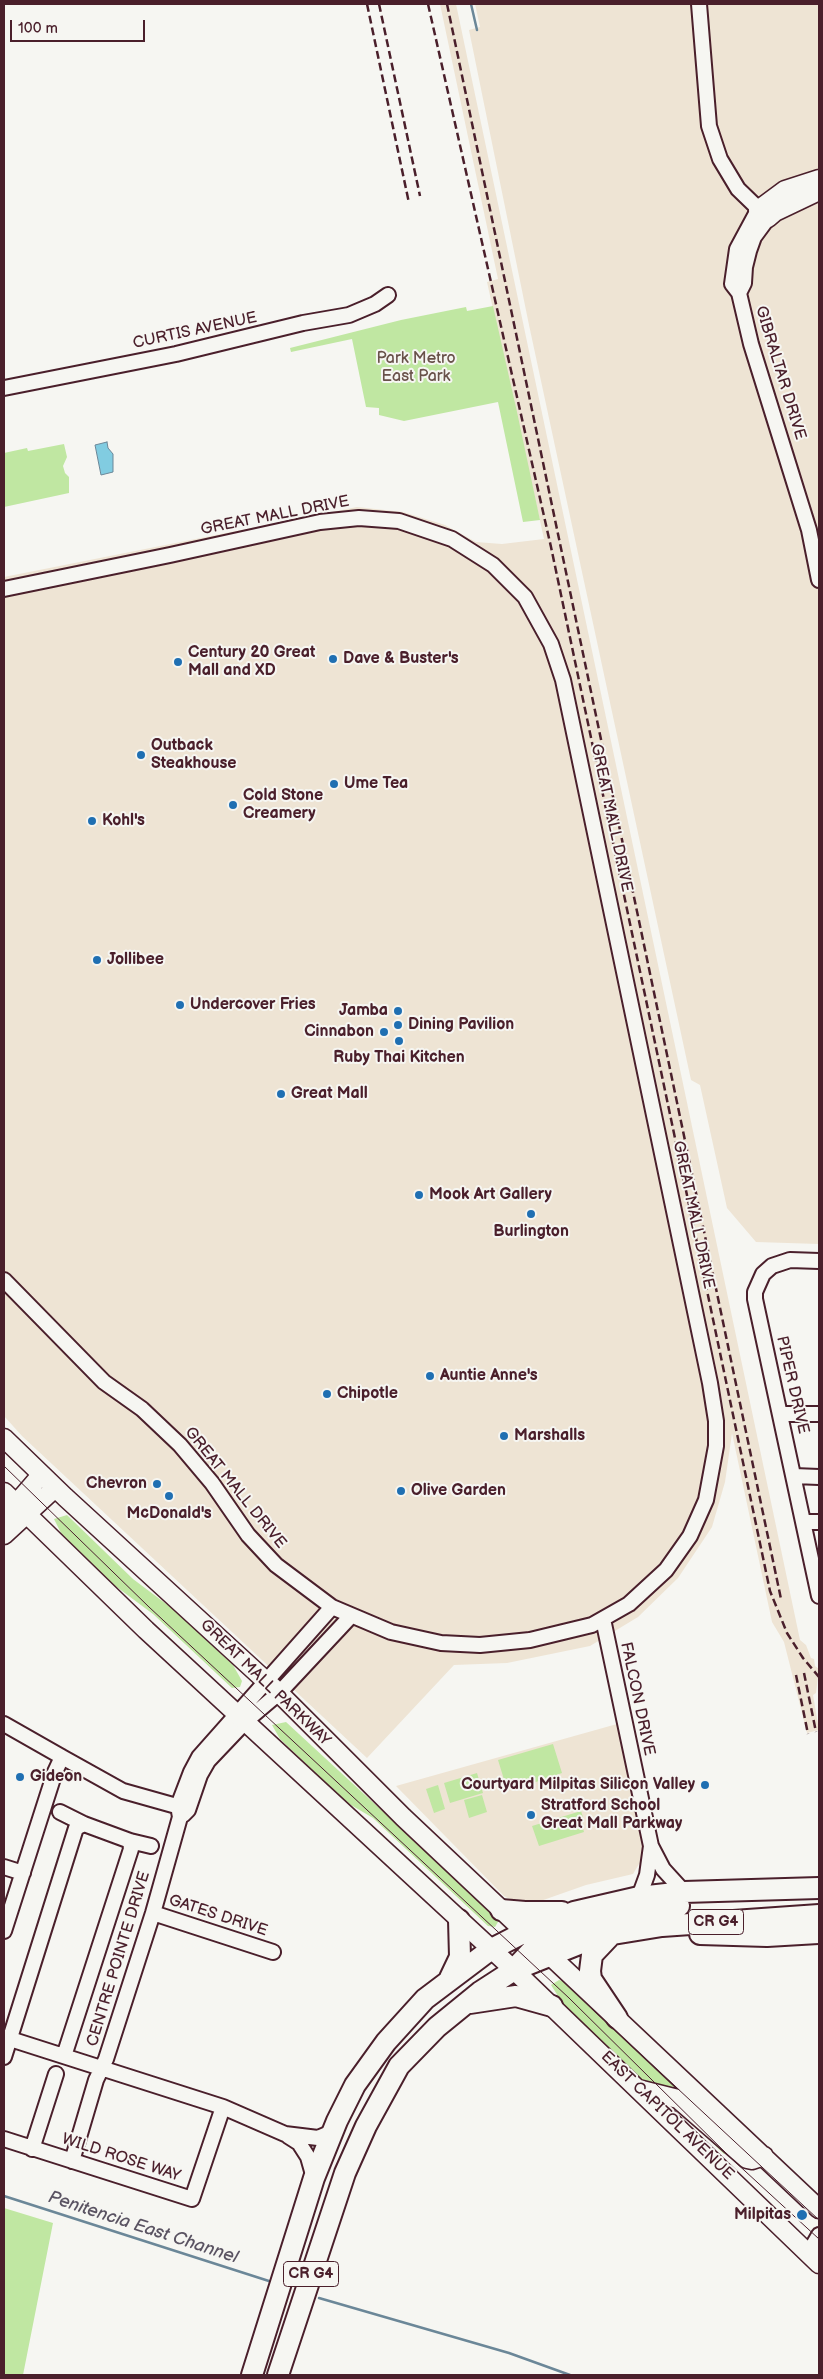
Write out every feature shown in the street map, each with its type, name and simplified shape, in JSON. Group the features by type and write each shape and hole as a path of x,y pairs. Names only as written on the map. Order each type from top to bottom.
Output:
{"highway":[{"name":"CR G4","path":"538,1944 574,1912 639,1897 684,1892 819,1888"},
{"path":"514,1970 538,1944 551,1937 619,1917 662,1908 709,1902 736,1890"},
{"path":"501,1910 574,1912"},
{"path":"449,1980 460,1957 459,1920"},
{"name":"CR G4","path":"252,2375 314,2178 332,2132 355,2085 386,2042 425,1999 490,1950 671,1925 819,1924"},
{"path":"613,1934 592,1955 590,1972 592,1979 617,2018"},
{"name":"CR G4","path":"278,2375 345,2173 366,2126 399,2066 437,2027 514,1970"},
{"path":"466,2004 516,1996 552,2006"}],"main road":[{"path":"763,214 785,190 819,179"},
{"path":"763,214 775,212 819,191"},
{"name":"GREAT MALL PARKWAY","path":"4,1438 55,1488 279,1693 403,1817 538,1944"},
{"path":"4,1518 41,1475"},
{"path":"15,1503 55,1488"},
{"path":"4,1535 15,1503"},
{"path":"15,1503 146,1630 242,1717 490,1950 514,1970"},
{"path":"538,1944 819,2209"},
{"name":"EAST CAPITOL AVENUE","path":"514,1970 638,2089 816,2254"},
{"path":"638,2089 678,2099 746,2159 752,2160 764,2156"}],"street":[{"path":"699,4 710,126 720,159 738,189 763,214"},
{"name":"GIBRALTAR DRIVE","path":"763,214 749,251 744,283 739,293 751,344 809,530 819,580"},
{"name":"CURTIS AVENUE","path":"4,388 176,354 303,323 349,315 375,304 388,295"},
{"name":"GREAT MALL DRIVE","path":"4,589 320,522 359,518 386,519 412,524 466,545 505,575 532,608 555,656 576,737 710,1383 716,1421 716,1446 710,1487 690,1536 676,1558 654,1583 628,1604 592,1625 544,1638 505,1644 470,1645 406,1636 350,1616 332,1607 276,1565 248,1535 212,1483 180,1445 142,1409 104,1382 4,1280"},
{"name":"PIPER DRIVE","path":"819,1261 790,1260 772,1266 763,1274 755,1299 819,1596"},
{"path":"781,1414 819,1414"},
{"path":"794,1476 819,1477"},
{"path":"803,1522 819,1522"},
{"name":"CENTRE POINTE DRIVE","path":"314,2178 308,2157 299,2144 285,2134 223,2107 102,2068 153,1913 182,1811 208,1761 242,1717 266,1681 332,1607"},
{"path":"242,1717 279,1693 350,1616"},
{"name":"FALCON DRIVE","path":"603,1619 651,1846 663,1869 684,1892"},
{"path":"4,1724 124,1791 182,1811"},
{"path":"4,1931 54,1772 62,1757"},
{"path":"60,1812 84,1824 130,1841 151,1846"},
{"path":"4,2057 6,2038 76,1828 84,1824"},
{"path":"64,2056 130,1849 130,1841"},
{"name":"FALCON DRIVE","path":"639,1897 647,1875 651,1846"},
{"path":"4,1867 23,1873"},
{"name":"GATES DRIVE","path":"153,1913 273,1952"},
{"path":"6,2038 102,2068 96,2080 72,2161"},
{"path":"32,2149 56,2074"},
{"name":"WILD ROSE WAY","path":"4,2139 192,2200 223,2107"},
{"name":"CENTRE POINTE DRIVE","path":"285,2134 318,2138 332,2132"},
{"path":"816,2254 819,2235"}],"shaded area":[{"name":"Great Mall","path":"440,4 456,4 800,1640 806,1645 811,1658 814,1659 815,1666 819,1669 816,1693 813,1695 819,1730 807,1733 784,1642 772,1622 732,1433 725,1482 712,1527 678,1578 638,1617 590,1646 507,1663 454,1665 367,1758 22,1436 4,1416 4,577 357,507 403,512 445,525 476,542 502,544 544,539 487,282 498,279"},
{"path":"475,4 819,4 819,1244 756,1242 727,1208 700,1085 691,1080 529,325 469,30 480,27"},
{"name":"Stratford School Great Mall Parkway","path":"617,1724 642,1843 643,1865 639,1864 633,1874 586,1885 532,1904 517,1903 504,1896 396,1786"}],"green space":[{"name":"Park Metro East Park","path":"493,306 540,520 523,522 498,402 404,421 379,415 379,408 366,407 352,339 291,352 290,348 401,320 466,307 467,311"},
{"path":"64,444 67,457 63,466 65,473 69,477 69,493 4,507 4,453 27,448 28,451"},
{"path":"67,1515 133,1579 173,1609 233,1665 242,1681 240,1687 232,1688 153,1614 114,1585 65,1541 54,1519"},
{"path":"286,1722 494,1914 498,1922 495,1927 488,1926 373,1818 346,1802 280,1739 272,1725"},
{"path":"553,1744 562,1773 530,1784 506,1786 498,1760"},
{"path":"477,1773 483,1793 450,1803 444,1783"},
{"path":"438,1785 445,1809 434,1813 426,1789"},
{"path":"482,1795 487,1812 469,1818 464,1800"},
{"path":"581,1811 583,1817 580,1818 584,1832 539,1846 532,1826"},
{"path":"559,1980 567,1982 735,2133 734,2151 724,2154 664,2096 637,2077 567,2010 551,1985"},
{"path":"4,2208 53,2223 23,2375 4,2375"}],"water":[{"path":"107,442 108,448 113,454 113,472 101,475 95,445"}],"waterway":[{"path":"471,4 477,30"},
{"name":"Penitencia East Channel","path":"4,2196 272,2282"},
{"name":"Penitencia East Channel","path":"319,2298 509,2353 570,2375"}],"tram line":[{"path":"4,1466 149,1607 569,1998 733,2160 819,2239"},
{"path":"592,2009 819,2220"}],"railway":[{"path":"367,4 409,203"},
{"path":"379,4 420,196"},
{"path":"428,4 551,547 770,1591 787,1633 803,1658 819,1677"},
{"path":"447,4 781,1599"},
{"path":"804,1673 816,1732"},
{"path":"796,1675 808,1734"}],"place":[{"name":"Dave & Buster's","path":"333,659"},
{"name":"Century 20 Great Mall and XD","path":"178,662"},
{"name":"Outback Steakhouse","path":"141,755"},
{"name":"Ume Tea","path":"334,784"},
{"name":"Cold Stone Creamery","path":"233,805"},
{"name":"Kohl's","path":"92,821"},
{"name":"Jollibee","path":"97,960"},
{"name":"Undercover Fries","path":"180,1005"},
{"name":"Jamba","path":"398,1011"},
{"name":"Dining Pavilion","path":"398,1025"},
{"name":"Cinnabon","path":"384,1032"},
{"name":"Ruby Thai Kitchen","path":"399,1041"},
{"name":"Great Mall","path":"281,1094"},
{"name":"Mook Art Gallery","path":"419,1195"},
{"name":"Burlington","path":"531,1214"},
{"name":"Auntie Anne's","path":"430,1376"},
{"name":"Chipotle","path":"327,1394"},
{"name":"Marshalls","path":"504,1436"},
{"name":"Chevron","path":"157,1484"},
{"name":"Olive Garden","path":"401,1491"},
{"name":"McDonald's","path":"169,1496"},
{"name":"Gideon","path":"20,1777"},
{"name":"Courtyard Milpitas Silicon Valley","path":"705,1785"},
{"name":"Stratford School Great Mall Parkway","path":"531,1815"},
{"name":"Milpitas","path":"802,2215"}]}
